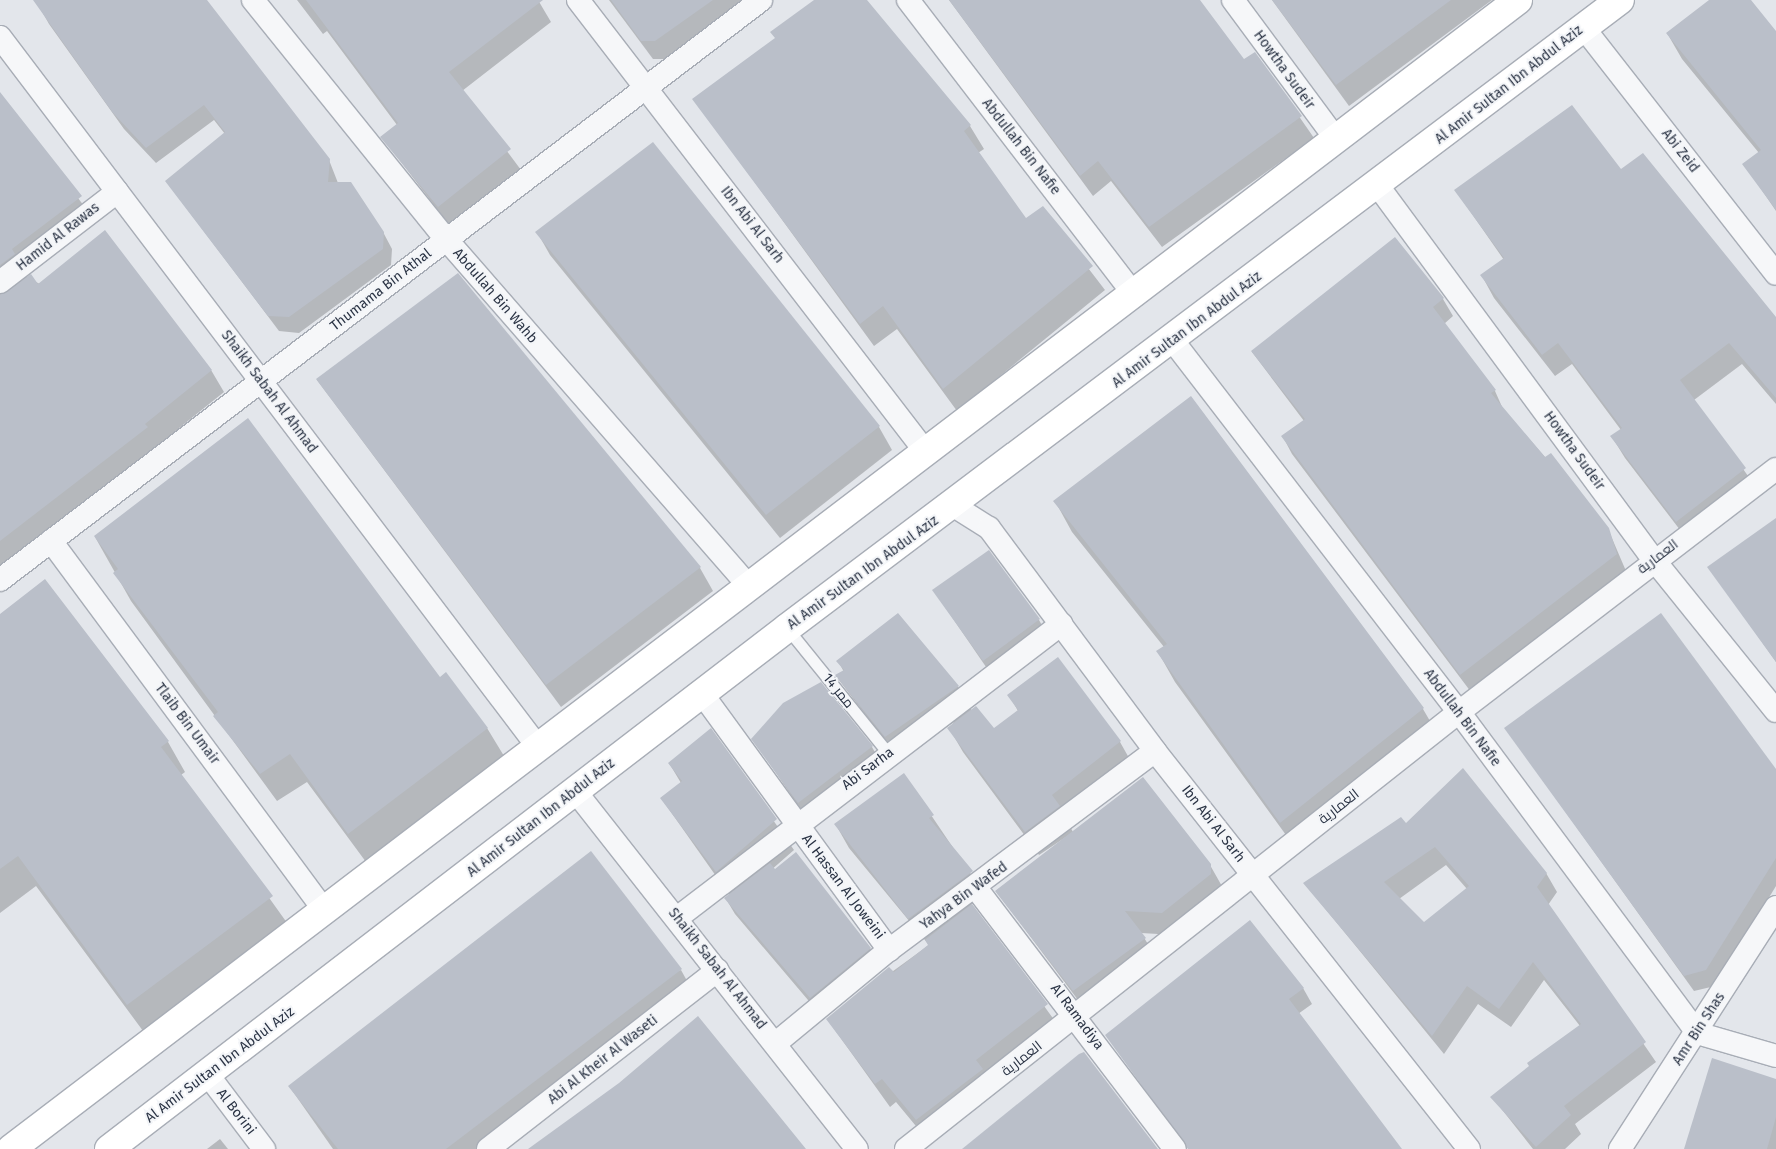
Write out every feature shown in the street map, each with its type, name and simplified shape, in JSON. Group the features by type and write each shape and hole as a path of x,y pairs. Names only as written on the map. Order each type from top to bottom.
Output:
{"street":[{"name":"Abdullah Bin Wahb","path":"253,0 446,239 747,584"},
{"name":"Ibn Abi Al Sarh","path":"578,0 926,450"},
{"name":"Thumama Bin Athal","path":"0,580 262,382 644,86 761,0"},
{"name":"Abdullah Bin Nafie","path":"908,0 1134,294"},
{"name":"Howtha Sudeir","path":"1233,0 1336,139"},
{"path":"11,1149 747,584 1134,294 1518,0"},
{"name":"Al Amir Sultan Ibn Abdul Aziz","path":"109,1149 208,1075 787,628 954,506 1173,341 1620,0"},
{"name":"Abi Zeid","path":"1583,28 1776,274"},
{"name":"Shaikh Sabah Al Ahmad","path":"0,37 538,746"},
{"name":"Howtha Sudeir","path":"1378,186 1654,560 1776,711"},
{"name":"Hamid Al Rawas","path":"0,282 117,192"},
{"name":"Abdullah Bin Nafie","path":"1173,341 1459,712 1697,1033"},
{"name":"العمارية","path":"906,1149 1077,1016 1253,874 1459,712 1654,560 1776,469"},
{"name":"Ibn Abi Al Sarh","path":"954,506 990,528 1155,751 1469,1149"},
{"name":"Tlaib Bin Umair","path":"52,541 323,908"},
{"name":"Abi Sarha","path":"677,918 796,824 1062,624"},
{"name":"Al Hassan Al Joweini","path":"703,694 796,824 890,950"},
{"name":"Yahya Bin Wafed","path":"776,1043 890,950 976,888 1155,751"},
{"name":"Shaikh Sabah Al Ahmad","path":"576,792 776,1043 857,1149"},
{"name":"Al Ramadiya","path":"976,888 1077,1016 1175,1149"},
{"name":"Amr Bin Shas","path":"1620,1149 1697,1033 1776,907"},
{"name":"Abi Al Kheir Al Waseti","path":"488,1149 718,970"},
{"path":"1697,1033 1776,1056"},
{"name":"Al Borini","path":"208,1075 264,1149"}],"lane":[{"name":"ممر 14","path":"787,628 888,754"}],"building":[{"path":"33,0 207,0 330,159 328,182 351,182 384,232 383,249 289,317 268,316 165,181 225,132 204,105 146,148 113,113"},
{"path":"306,0 543,0 449,72 511,149 438,207 380,137 398,123"},
{"path":"611,0 713,0 655,41 641,41"},
{"path":"814,0 867,0 971,125 964,131 1026,218 1043,206 1093,266 943,389 883,306 860,324 692,99 775,38 770,32"},
{"path":"949,0 1200,0 1244,59 1255,52 1302,116 1149,227 1098,161 1080,176"},
{"path":"1272,0 1451,0 1336,85"},
{"path":"1709,0 1751,0 1776,31 1776,210 1742,164 1761,150 1666,33"},
{"path":"0,92 82,196 12,249 15,254 0,265"},
{"path":"1572,105 1621,169 1643,153 1776,317 1776,398 1729,343 1680,380 1746,468 1676,522 1610,436 1622,428 1558,343 1542,355 1480,275 1504,258 1454,190"},
{"path":"653,142 880,426 766,515 535,232"},
{"path":"105,230 212,370 145,424 148,427 0,541 0,295 31,274 38,284"},
{"path":"1395,237 1444,298 1433,307 1496,390 1491,393 1545,457 1551,453 1609,528 1617,554 1460,675 1281,436 1305,419 1251,351"},
{"path":"458,273 701,567 546,685 316,379"},
{"path":"1191,396 1424,708 1280,823 1156,651 1167,644 1053,501"},
{"path":"248,418 440,677 446,672 488,728 348,834 290,754 260,774 213,716 218,712 113,573 118,569 94,536"},
{"path":"1776,518 1776,662 1707,567"},
{"path":"989,550 1040,619 983,661 932,590"},
{"path":"45,579 169,741 161,747 273,896 127,1005 18,856 0,869 0,614"},
{"path":"898,613 959,686 885,737 835,675 844,670 836,661"},
{"path":"1661,613 1776,769 1776,858 1706,970 1684,976 1504,728"},
{"path":"1058,657 1121,741 1052,795 1060,806 1025,832 947,728 976,706 994,728 1018,710 1007,695"},
{"path":"821,682 873,746 798,803 751,739 783,703"},
{"path":"711,728 777,819 716,872 660,798 682,781 668,763"},
{"path":"1463,768 1547,873 1537,887 1646,1042 1564,1106 1571,1115 1536,1147 1490,1097 1529,1066 1527,1063 1581,1024 1533,962 1499,1009 1467,986 1432,1036 1303,883 1401,817 1406,823","holes":["1435,847 1469,886 1424,922 1384,882"]},
{"path":"904,773 934,815 929,818 973,871 908,919 834,824"},
{"path":"1143,777 1211,864 1211,874 1162,913 1125,911 1146,938 1073,991 995,891"},
{"path":"591,851 682,969 446,1149 338,1149 288,1086"},
{"path":"796,852 871,948 810,998 724,898 770,863 775,869"},
{"path":"972,904 1048,1004 976,1060 983,1069 916,1120 882,1079 875,1084 826,1019 889,967 894,972 928,945 925,940"},
{"path":"1250,920 1304,988 1289,999 1402,1149 1188,1149 1105,1035"},
{"path":"698,1016 806,1149 528,1149 619,1083"},
{"path":"1084,1052 1158,1149 962,1149 1079,1054"},
{"path":"1712,1058 1776,1079 1776,1117 1767,1149 1684,1149"}]}
